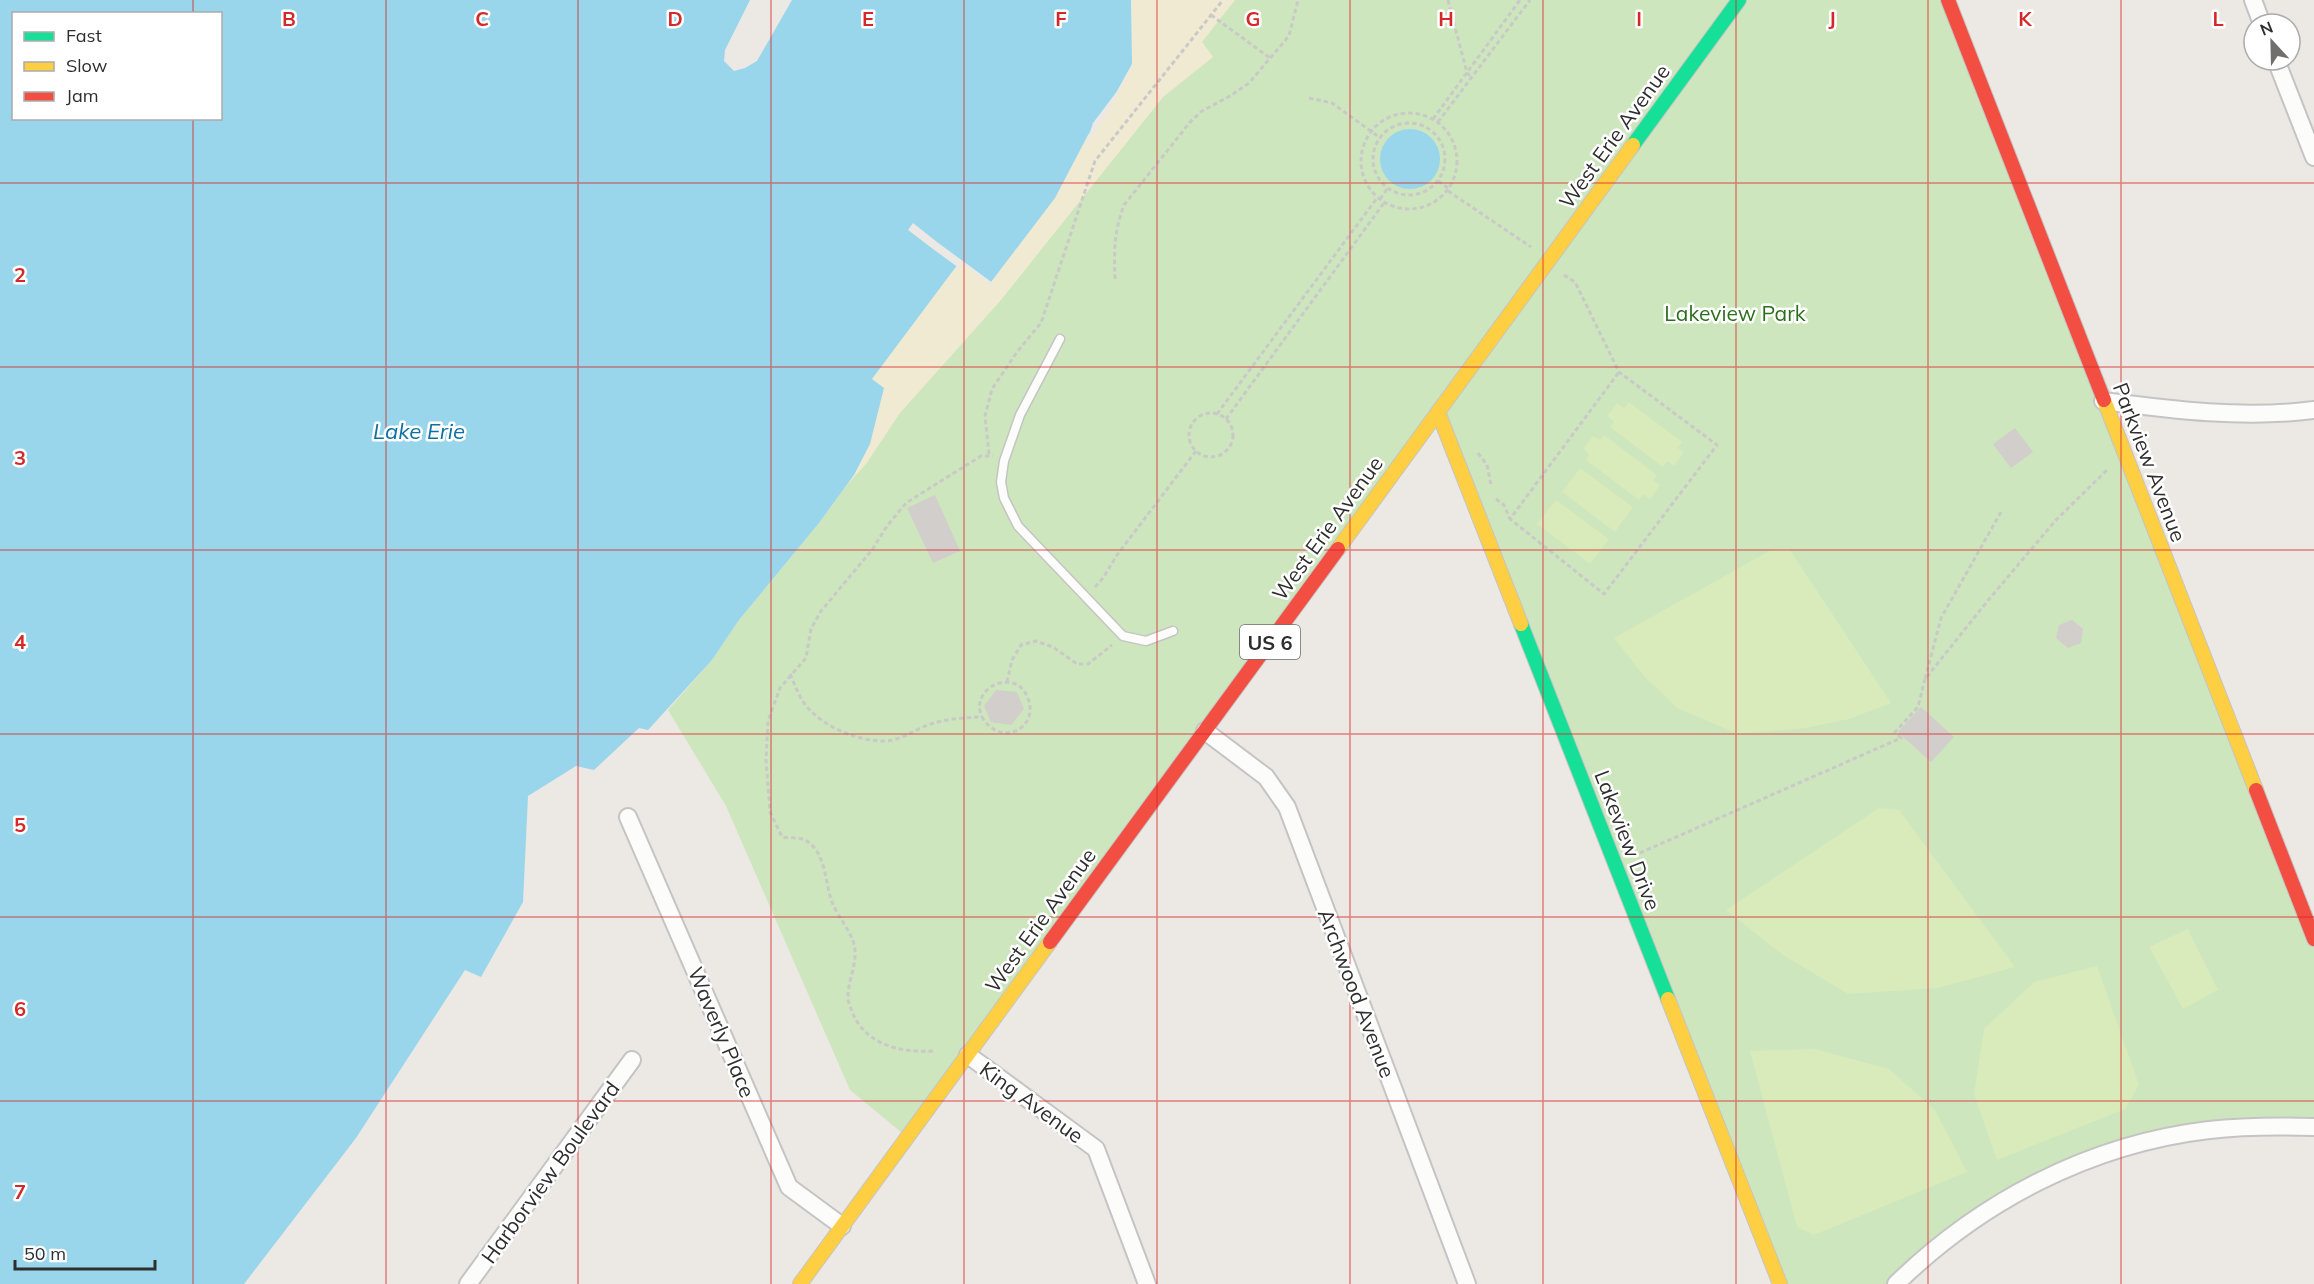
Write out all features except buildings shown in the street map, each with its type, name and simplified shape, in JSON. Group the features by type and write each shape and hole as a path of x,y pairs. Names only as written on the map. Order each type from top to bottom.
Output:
{"street":[{"name":"West Erie Avenue","path":"800,1284 1740,0"},
{"name":"Parkview Avenue","path":"1948,0 2314,939"},
{"path":"2281,72 2314,158"},
{"path":"2103,401 2172,410 2240,413 2314,410"},
{"name":"Lakeview Drive","path":"1438,412 1780,1284"},
{"name":"Archwood Avenue","path":"1205,731 1266,777 1287,807 1467,1284"},
{"name":"Waverly Place","path":"628,818 789,1187 842,1226"},
{"name":"King Avenue","path":"968,1055 1096,1149 1147,1284"},
{"name":"Harborview Boulevard","path":"468,1284 632,1060"},
{"path":"1896,1284 1951,1235 1990,1208 2030,1185 2073,1166 2117,1150 2162,1138 2208,1130 2254,1126 2314,1126"}],"lane":[{"path":"1060,339 1020,415 1004,461 1001,482 1004,498 1018,526 1123,636 1146,640 1173,631"}],"path":[{"path":"989,454 986,416 992,389 1017,352 1041,323 1095,161 1223,0"},
{"path":"1115,279 1113,244 1124,205 1191,121 1202,111 1249,83 1289,36 1298,0"},
{"path":"1448,0 1467,73 1472,78"},
{"path":"1436,121 1467,73 1520,0"},
{"path":"1430,129 1472,78 1530,0"},
{"path":"1211,15 1270,58"},
{"path":"1498,30 1504,35"},
{"path":"1309,98 1332,103 1379,138"},
{"path":"1407,112 1424,115 1436,121 1449,133 1456,147 1458,162 1455,177 1448,190 1436,201 1422,208 1407,210 1392,207 1378,199 1368,186 1361,171 1361,154 1371,132 1376,125 1390,116 1407,112"},
{"path":"1410,123 1430,129 1440,139 1445,151 1445,164 1438,180 1423,192 1411,195 1398,194 1387,189 1374,170 1372,158 1379,138 1388,129 1399,124 1410,123"},
{"path":"1438,180 1448,190 1531,247"},
{"path":"1217,414 1335,254 1387,189"},
{"path":"1226,419 1384,202"},
{"path":"1335,254 1342,260"},
{"path":"1475,445 1488,465 1494,498 1504,505 1510,519 1604,594 1717,445 1619,372 1575,282 1563,273"},
{"path":"1301,300 1308,306"},
{"path":"1263,352 1271,357"},
{"path":"1510,519 1619,372"},
{"path":"1217,414 1226,419 1232,432 1229,446 1224,451 1210,456 1196,451 1189,438 1192,424 1202,415 1217,414"},
{"path":"1085,596 1103,578 1117,555 1196,451"},
{"path":"933,1051 912,1052 894,1048 875,1040 856,1024 847,997 855,964 855,948 831,900 822,863 805,840 782,837 770,812 766,760 768,721 780,688 806,658 811,629 821,610 872,550 887,526 906,503 981,456 989,454 1004,461"},
{"path":"1925,679 1990,597 2056,520 2109,468"},
{"path":"1615,864 1901,738 1895,732 1918,707 1941,618 2001,512"},
{"path":"1007,682 1012,660 1021,645 1036,641 1053,647 1077,664 1088,664 1123,636"},
{"path":"790,674 799,695 809,709 823,721 844,733 885,741 909,735 931,724 982,717"},
{"path":"998,682 1007,682 1020,687 1027,698 1030,713 1025,725 1017,730 1000,733 991,729 982,717 981,700 988,687 998,682"}],"green space":[{"name":"Lakeview Park","path":"1131,0 1948,0 2314,939 2314,1127 2208,1130 2030,1185 1896,1284 1780,1284 1438,413 907,1137 850,1090 726,806 668,710 712,660 739,620 819,523 854,475"},
{"path":"1629,402 1682,442 1678,448 1684,452 1674,466 1667,461 1663,467 1610,427 1614,422 1607,416 1617,403 1624,408"},
{"path":"1604,435 1657,475 1653,480 1660,485 1650,499 1643,494 1639,500 1586,460 1589,454 1583,449 1593,436 1600,440"},
{"path":"1580,468 1633,507 1615,532 1562,492"},
{"path":"1556,500 1609,539 1590,564 1537,524"},
{"path":"1773,549 1790,550 1891,703 1849,719 1806,728 1738,734 1677,708 1644,676 1614,638"},
{"path":"1879,808 1899,810 2015,967 1938,988 1848,994 1783,955 1726,910"},
{"path":"2188,929 2218,990 2183,1009 2149,947"},
{"path":"2097,966 2139,1085 2125,1109 1997,1160 1974,1094 1984,1029 2034,982"},
{"path":"1815,1049 1889,1069 1935,1110 1967,1172 1814,1235 1797,1227 1750,1051"}],"sand":[{"path":"792,0 1235,0 1202,42 1213,57 1163,97 1001,300 900,413 866,464 846,486"}],"water":[{"name":"Lake Erie","path":"0,0 1131,0 1132,64 1112,100 1088,135 1055,198 991,282 961,260 872,379 884,388 870,444 854,475 819,523 739,620 712,660 648,730 639,728 594,770 576,766 528,796 523,902 481,977 465,970 356,1138 244,1284 0,1284"},
{"path":"1404,129 1416,129 1427,134 1435,142 1440,159 1438,171 1427,184 1416,189 1404,189 1393,184 1385,176 1380,165 1380,153 1385,142 1393,134"}],"pier":[{"path":"750,0 792,0 757,61 734,71 724,61 725,50"},
{"path":"1135,61 1120,91 1085,148 1093,123 1118,90"},
{"path":"913,223 994,284 990,285 962,264 959,268 933,249 908,230"}],"traffic: fast":[{"path":"1633,145 1739,0"},
{"path":"1521,624 1668,999"}],"traffic: slow":[{"path":"1338,549 1633,145"},
{"path":"2104,400 2256,790"},
{"path":"1438,412 1521,624"},
{"path":"800,1284 1050,942"},
{"path":"1668,999 1780,1284"}],"traffic: jam":[{"path":"1948,0 2104,400"},
{"path":"1050,942 1338,549"},
{"path":"2256,790 2314,939"}]}
